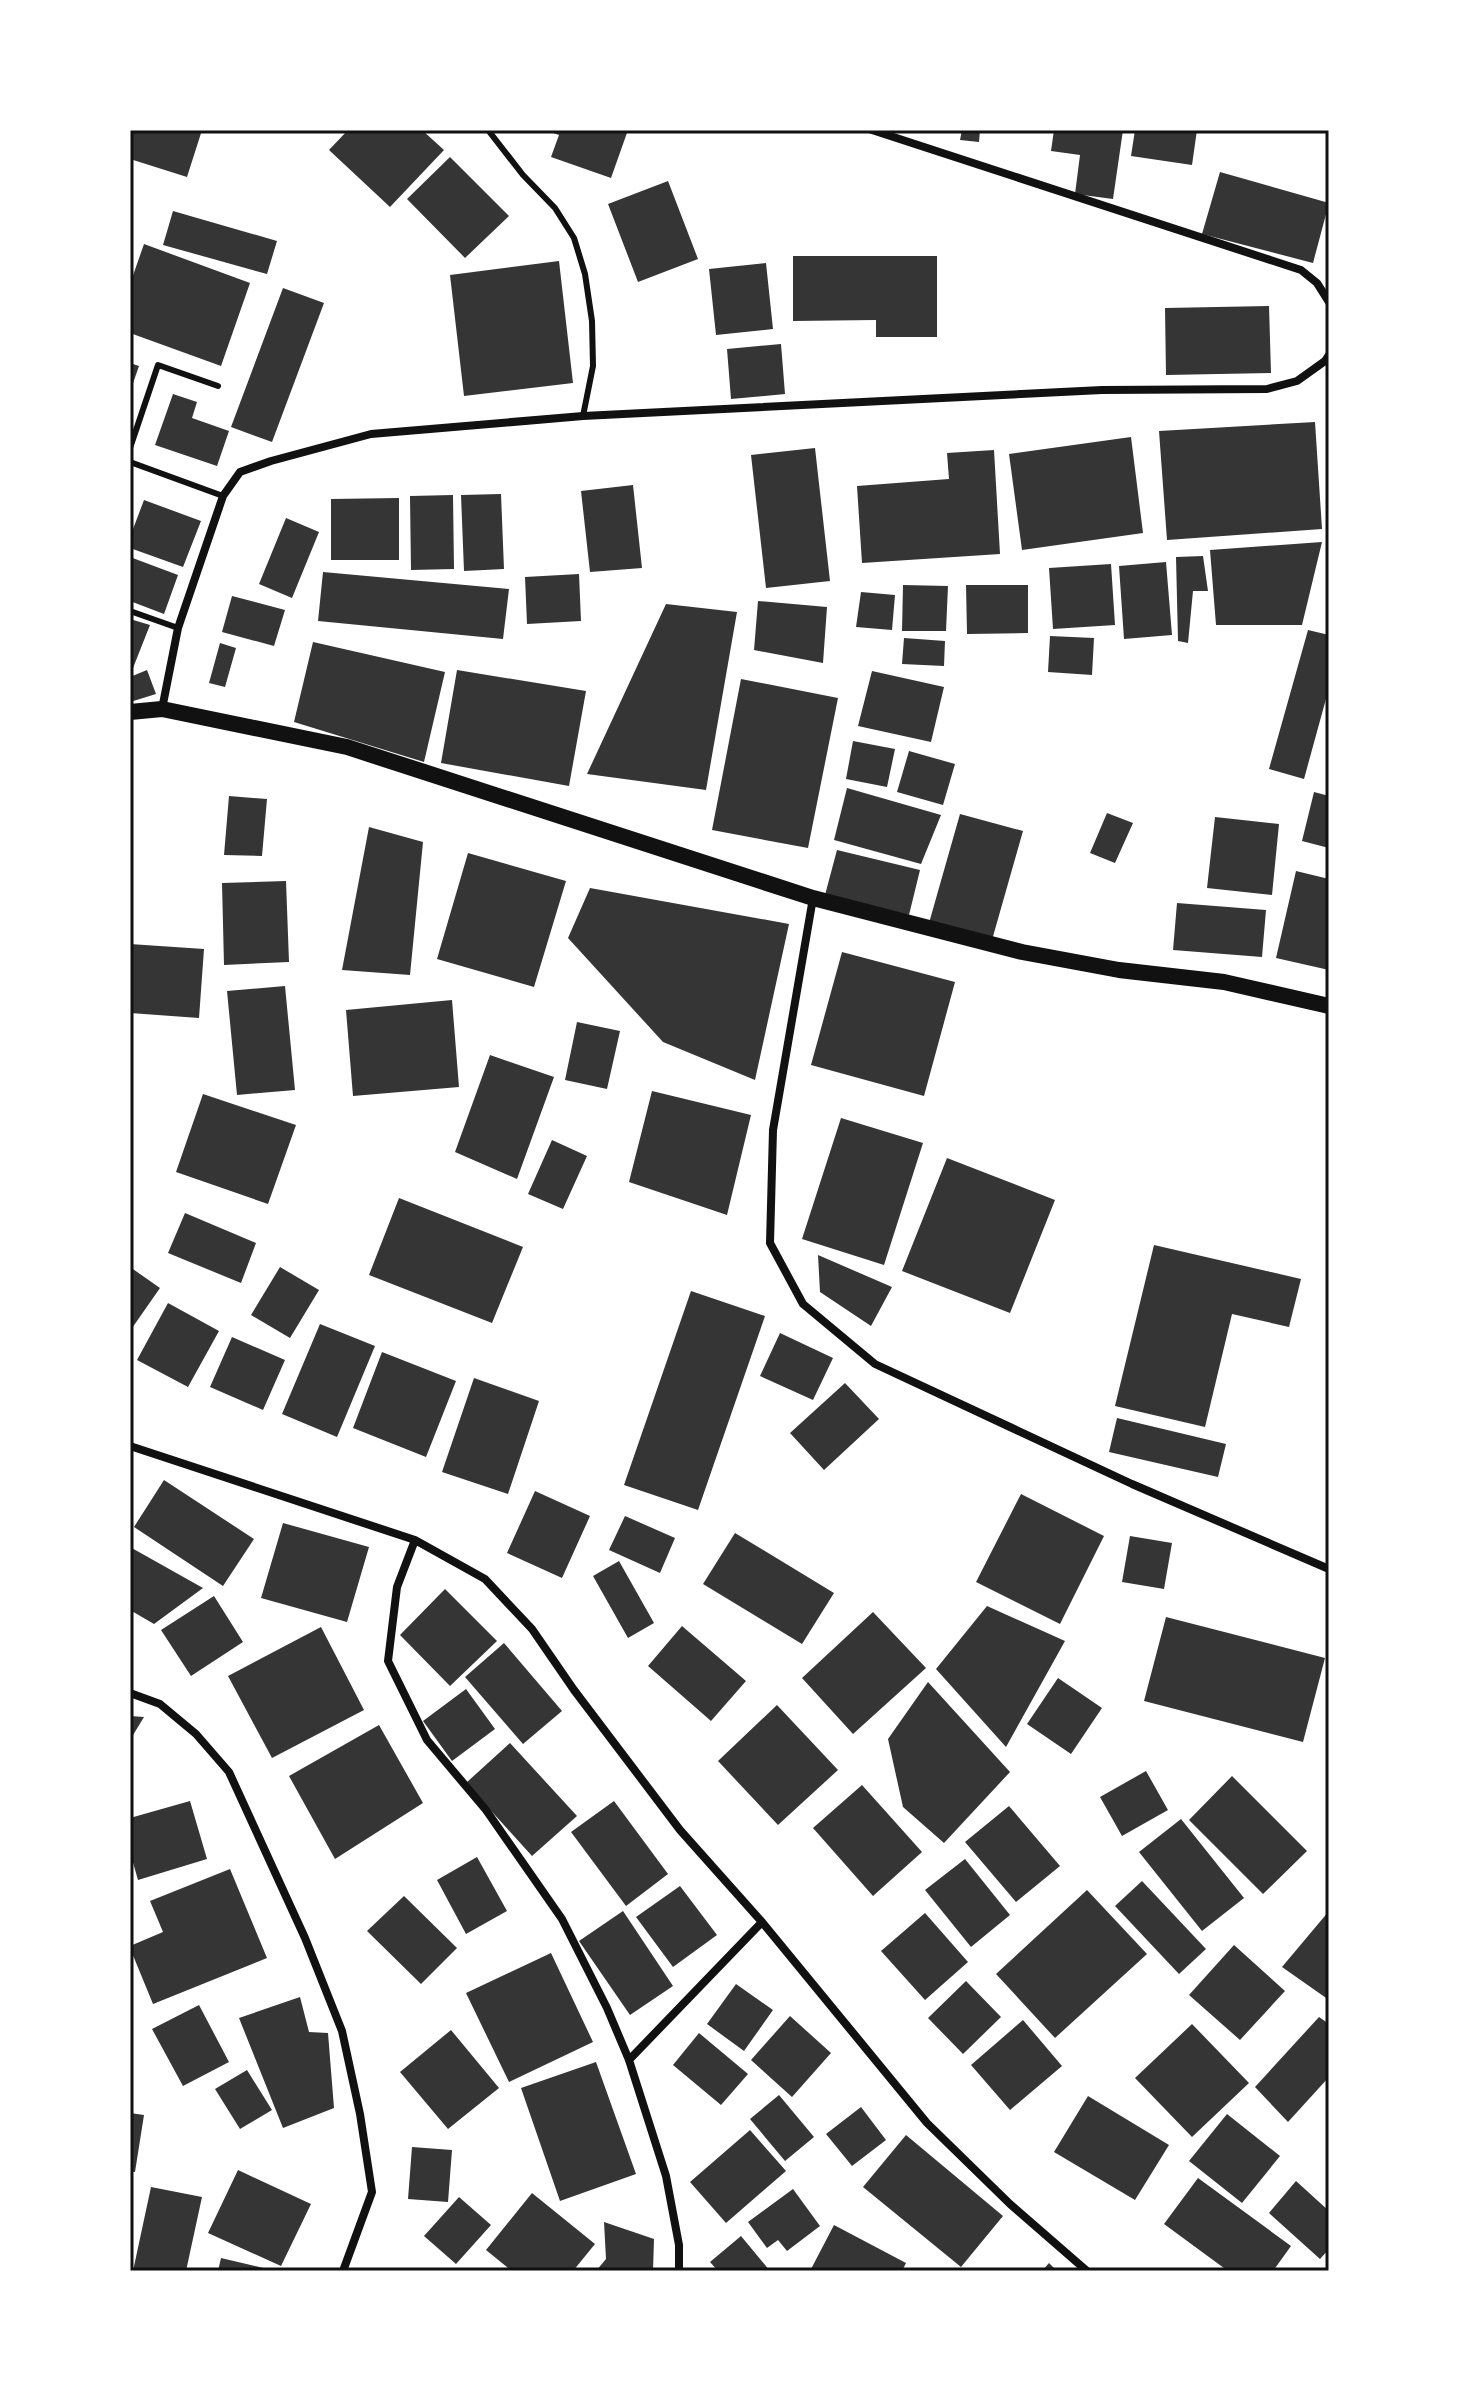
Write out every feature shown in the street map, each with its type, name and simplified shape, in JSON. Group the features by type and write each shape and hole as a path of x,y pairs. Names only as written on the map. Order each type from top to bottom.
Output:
{"main road":[{"path":"130,712 162,709 347,747 813,898 1022,952 1119,970 1224,982 1329,1006"}],"street":[{"path":"872,130 1301,270 1317,283 1329,302"},
{"path":"162,709 178,628 223,496 240,472 371,434 583,416 1087,390 1267,389 1297,381 1329,355"},
{"path":"813,898 773,1130 770,1243 803,1304 875,1364 1132,1484 1329,1569"},
{"path":"130,1446 415,1540 485,1579 532,1629 582,1702 680,1830 762,1922 927,2123 1010,2204 1087,2271"},
{"path":"415,1540 397,1587 388,1661 427,1740 486,1810 562,1919 607,2008 629,2060 666,2176 679,2245 679,2271"},
{"path":"130,1693 160,1704 196,1734 229,1772 305,1938 342,2031 360,2114 372,2192 343,2271"},
{"path":"629,2060 762,1922"}],"lane":[{"path":"488,130 523,175 555,208 574,238 585,274 592,321 593,366 583,416"},
{"path":"130,448 158,365 218,386"},
{"path":"130,462 223,496"},
{"path":"130,611 178,628"}],"building":[{"path":"130,130 202,130 187,177 130,159"},
{"path":"348,130 422,130 444,150 390,207 329,150"},
{"path":"545,130 628,130 611,178 551,157 559,135"},
{"path":"962,130 980,130 979,142 960,140"},
{"path":"1054,130 1123,130 1113,199 1075,194 1080,155 1051,151"},
{"path":"1135,130 1197,130 1192,165 1131,156"},
{"path":"450,157 509,216 465,258 407,199"},
{"path":"1220,172 1329,203 1313,263 1202,234"},
{"path":"668,181 698,259 638,282 608,204"},
{"path":"173,211 277,241 267,274 163,245"},
{"path":"144,244 250,283 221,366 130,333 130,284"},
{"path":"793,256 937,256 937,337 876,337 876,320 793,321"},
{"path":"559,261 573,383 464,396 450,275"},
{"path":"766,263 773,329 716,335 709,269"},
{"path":"283,288 324,303 272,442 231,427"},
{"path":"1269,306 1271,373 1166,375 1165,308"},
{"path":"781,344 785,394 731,399 727,349"},
{"path":"130,363 139,366 131,389 130,389"},
{"path":"173,394 197,402 192,418 229,431 217,466 155,445"},
{"path":"1315,422 1322,529 1167,540 1159,431"},
{"path":"1131,437 1143,533 1022,550 1009,454"},
{"path":"815,448 830,581 766,588 751,455"},
{"path":"994,450 1000,554 862,563 857,486 949,479 947,453"},
{"path":"633,485 642,568 590,572 581,491"},
{"path":"501,494 504,569 464,571 461,495"},
{"path":"453,495 454,569 411,570 410,496"},
{"path":"399,498 399,560 331,560 331,499"},
{"path":"144,500 201,521 183,567 130,548 130,537"},
{"path":"286,518 319,532 292,598 259,584"},
{"path":"1322,542 1302,625 1216,625 1210,550"},
{"path":"1203,556 1208,591 1193,591 1188,643 1178,641 1176,557"},
{"path":"130,557 178,575 164,614 130,601"},
{"path":"1166,562 1172,635 1124,639 1119,566"},
{"path":"1111,564 1115,625 1053,629 1049,568"},
{"path":"323,572 509,589 503,639 318,621"},
{"path":"579,574 581,621 527,624 525,577"},
{"path":"903,585 948,586 946,631 902,631"},
{"path":"966,585 1028,585 1028,633 967,634"},
{"path":"861,592 895,595 892,630 856,627"},
{"path":"232,596 285,610 274,646 222,632"},
{"path":"758,601 827,607 823,663 754,650"},
{"path":"666,604 737,612 706,790 587,774"},
{"path":"130,619 150,625 133,668 130,667"},
{"path":"1308,630 1329,635 1329,688 1304,779 1269,769"},
{"path":"1050,636 1094,638 1092,675 1048,672"},
{"path":"904,638 945,641 944,666 902,664"},
{"path":"313,642 445,672 424,762 294,722"},
{"path":"220,643 236,648 225,687 209,683"},
{"path":"147,670 156,694 130,702 130,677"},
{"path":"457,670 586,691 569,786 441,763"},
{"path":"872,671 944,687 931,742 858,726"},
{"path":"741,679 838,698 808,848 712,830"},
{"path":"853,741 895,749 887,787 846,779"},
{"path":"909,751 955,764 943,805 897,792"},
{"path":"847,788 941,815 921,864 834,840"},
{"path":"1314,792 1329,796 1329,848 1302,841"},
{"path":"229,796 267,799 262,856 224,855"},
{"path":"1107,813 1133,823 1115,863 1090,853"},
{"path":"960,814 1023,831 992,940 929,923"},
{"path":"1215,817 1279,824 1272,895 1207,888"},
{"path":"369,827 423,842 410,975 342,970"},
{"path":"837,850 920,870 909,915 825,895"},
{"path":"468,853 566,881 534,987 437,959"},
{"path":"1296,871 1329,879 1329,970 1276,958"},
{"path":"286,881 289,962 224,965 222,883"},
{"path":"590,888 789,924 755,1080 663,1042 568,938"},
{"path":"1177,903 1266,910 1262,957 1173,950"},
{"path":"130,944 204,949 199,1018 130,1013"},
{"path":"842,952 955,982 924,1096 811,1065"},
{"path":"285,986 295,1090 237,1095 227,991"},
{"path":"452,1000 459,1087 353,1096 346,1010"},
{"path":"577,1022 620,1031 607,1089 565,1080"},
{"path":"490,1055 554,1077 517,1179 455,1152"},
{"path":"652,1091 751,1115 727,1215 629,1182"},
{"path":"203,1094 296,1125 268,1204 176,1172"},
{"path":"841,1118 923,1143 884,1265 802,1239"},
{"path":"552,1140 587,1156 563,1209 528,1194"},
{"path":"947,1158 1055,1200 1010,1313 902,1271"},
{"path":"399,1198 523,1247 492,1323 369,1275"},
{"path":"185,1213 256,1243 241,1283 168,1253"},
{"path":"1154,1245 1301,1279 1289,1327 1232,1314 1205,1427 1115,1406"},
{"path":"818,1255 892,1287 871,1326 820,1292"},
{"path":"130,1267 160,1288 130,1331"},
{"path":"280,1267 319,1290 290,1338 251,1315"},
{"path":"691,1291 765,1316 698,1510 624,1485"},
{"path":"168,1303 219,1331 188,1387 137,1360"},
{"path":"320,1324 375,1346 337,1437 282,1414"},
{"path":"780,1333 833,1358 813,1400 760,1376"},
{"path":"232,1337 285,1360 263,1410 210,1387"},
{"path":"382,1352 456,1381 426,1457 353,1428"},
{"path":"474,1378 539,1401 508,1494 442,1472"},
{"path":"845,1383 879,1419 824,1470 790,1433"},
{"path":"1117,1418 1226,1444 1218,1477 1109,1452"},
{"path":"164,1480 254,1539 223,1586 134,1527"},
{"path":"535,1491 590,1516 562,1578 507,1553"},
{"path":"1021,1494 1104,1536 1060,1624 976,1582"},
{"path":"625,1516 675,1538 660,1573 609,1550"},
{"path":"283,1523 369,1547 347,1622 261,1598"},
{"path":"735,1533 834,1593 802,1644 703,1584"},
{"path":"1130,1536 1172,1543 1164,1589 1122,1582"},
{"path":"130,1547 203,1588 154,1624 130,1610"},
{"path":"619,1561 654,1623 628,1638 593,1576"},
{"path":"445,1589 497,1641 450,1686 400,1635"},
{"path":"214,1596 243,1642 191,1676 161,1630"},
{"path":"987,1606 1065,1641 1006,1747 936,1669"},
{"path":"873,1612 926,1668 853,1734 802,1678"},
{"path":"1166,1617 1325,1658 1303,1742 1144,1701"},
{"path":"682,1626 746,1681 711,1721 648,1666"},
{"path":"321,1627 364,1710 272,1758 228,1676"},
{"path":"504,1643 562,1711 523,1744 465,1677"},
{"path":"1058,1678 1102,1708 1071,1754 1027,1724"},
{"path":"928,1682 1010,1772 944,1843 903,1807 888,1739"},
{"path":"466,1689 495,1729 452,1761 423,1721"},
{"path":"777,1705 838,1770 778,1825 718,1761"},
{"path":"130,1716 144,1717 130,1740"},
{"path":"379,1725 423,1803 335,1859 289,1776"},
{"path":"510,1743 577,1816 532,1856 466,1783"},
{"path":"1146,1771 1168,1810 1122,1836 1100,1797"},
{"path":"1232,1776 1307,1851 1263,1894 1189,1820"},
{"path":"862,1785 922,1852 873,1896 813,1828"},
{"path":"190,1801 207,1859 138,1880 130,1852 130,1818"},
{"path":"614,1801 668,1874 626,1906 571,1832"},
{"path":"1009,1806 1060,1866 1016,1902 965,1842"},
{"path":"1181,1819 1244,1898 1202,1931 1139,1852"},
{"path":"477,1857 507,1911 466,1934 437,1880"},
{"path":"965,1859 1010,1915 971,1947 925,1890"},
{"path":"230,1869 267,1958 153,2004 130,1948 163,1932 150,1901"},
{"path":"1142,1881 1206,1949 1179,1974 1115,1906"},
{"path":"680,1886 717,1935 673,1967 636,1917"},
{"path":"1087,1890 1147,1954 1055,2038 996,1974"},
{"path":"404,1896 457,1948 421,1984 367,1931"},
{"path":"623,1911 673,1986 630,2015 579,1941"},
{"path":"1329,1911 1329,2000 1282,1967"},
{"path":"925,1913 968,1962 925,2000 881,1951"},
{"path":"1234,1945 1285,1991 1240,2040 1189,1995"},
{"path":"551,1953 593,2042 509,2082 466,1993"},
{"path":"966,1981 1001,2017 963,2054 928,2018"},
{"path":"736,1984 773,2010 744,2051 707,2024"},
{"path":"300,1997 309,2032 328,2033 334,2108 283,2128 239,2018"},
{"path":"199,2005 229,2062 183,2086 152,2029"},
{"path":"790,2016 831,2053 792,2097 751,2060"},
{"path":"1319,2017 1329,2024 1329,2077 1288,2122 1255,2087"},
{"path":"1023,2020 1062,2066 1010,2110 971,2065"},
{"path":"1192,2024 1249,2083 1192,2137 1135,2078"},
{"path":"451,2030 499,2088 448,2129 400,2072"},
{"path":"699,2033 748,2074 721,2105 673,2065"},
{"path":"596,2062 636,2174 560,2201 521,2088"},
{"path":"247,2070 272,2110 240,2129 215,2089"},
{"path":"779,2095 814,2137 785,2161 750,2119"},
{"path":"1088,2096 1169,2145 1135,2200 1054,2152"},
{"path":"861,2107 886,2140 852,2166 826,2134"},
{"path":"130,2113 144,2115 135,2172 130,2171"},
{"path":"1227,2114 1280,2156 1242,2203 1189,2161"},
{"path":"750,2130 786,2171 726,2223 690,2182"},
{"path":"906,2135 1003,2216 961,2267 863,2187"},
{"path":"412,2147 452,2150 448,2202 408,2199"},
{"path":"238,2170 311,2204 281,2266 208,2233"},
{"path":"1198,2178 1291,2246 1273,2271 1228,2271 1164,2224"},
{"path":"1296,2181 1329,2211 1329,2249 1320,2259 1269,2213"},
{"path":"151,2187 202,2197 186,2271 133,2271"},
{"path":"793,2189 820,2226 787,2251 778,2240 767,2248 748,2222"},
{"path":"532,2193 595,2244 573,2271 512,2271 486,2250"},
{"path":"459,2197 491,2225 456,2264 424,2236"},
{"path":"604,2222 654,2239 653,2271 596,2271 606,2259"},
{"path":"834,2225 906,2263 902,2271 810,2271"},
{"path":"741,2236 770,2271 718,2271 710,2262"},
{"path":"221,2258 272,2270 272,2271 218,2271"},
{"path":"1049,2263 1057,2271 1042,2271"}]}
